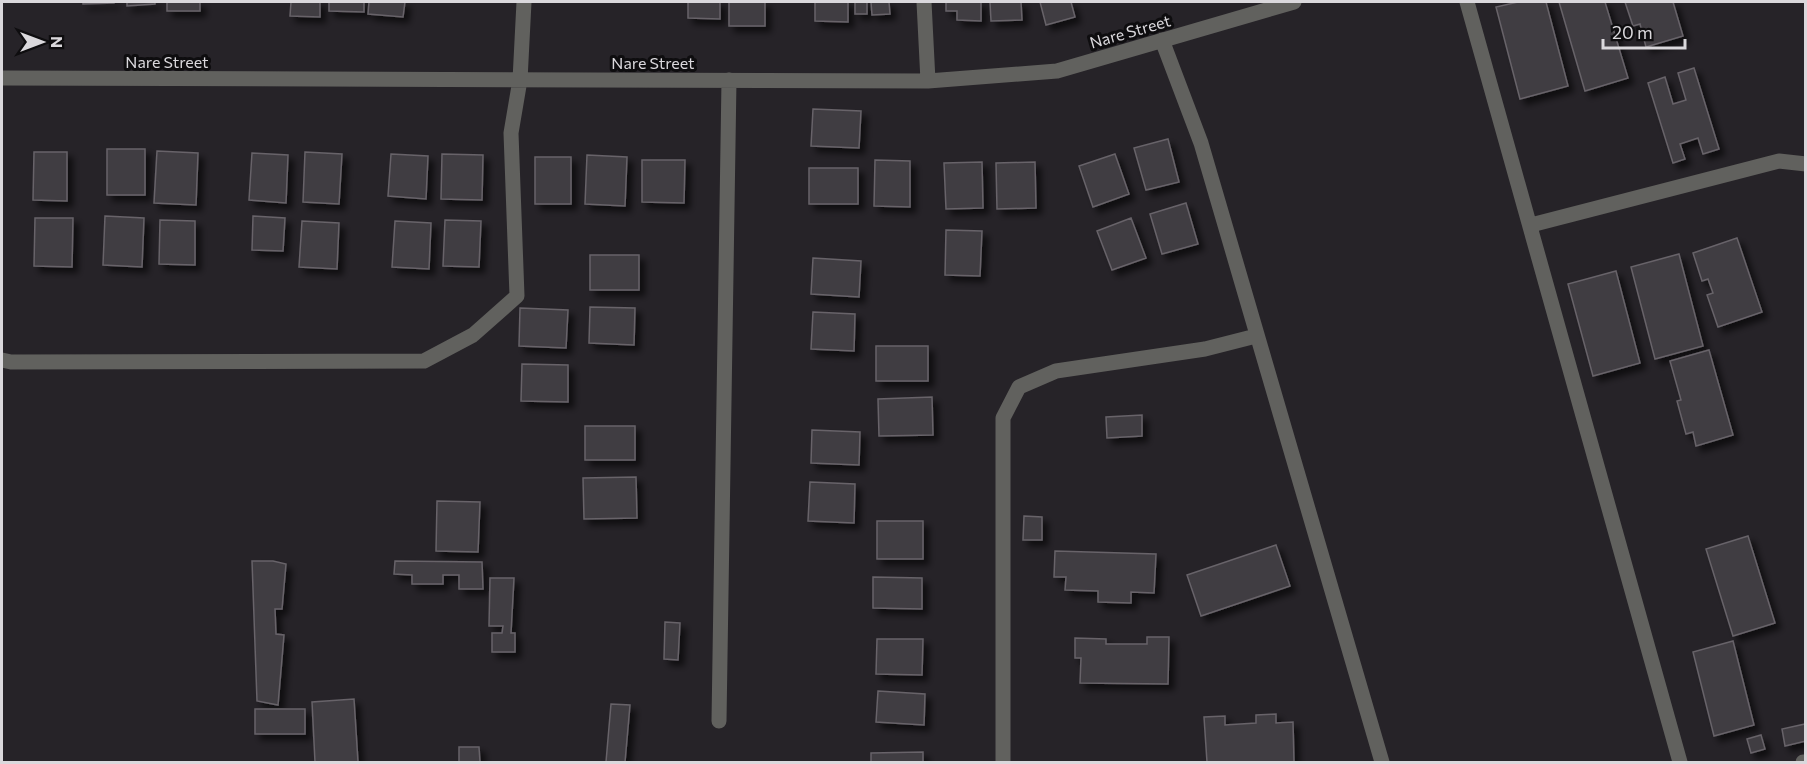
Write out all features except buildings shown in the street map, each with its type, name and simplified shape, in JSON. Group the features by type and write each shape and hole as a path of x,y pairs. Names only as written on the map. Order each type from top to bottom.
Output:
{"street":[{"path":"2,360 11,362 424,361 473,335 517,296 512,133 520,80 524,2"},
{"path":"924,2 928,81"},
{"name":"Nare Street","path":"2,78 928,81 1057,71 1294,2"},
{"path":"1467,2 1680,762"},
{"path":"1161,40 1201,144 1382,762"},
{"path":"719,722 729,80"},
{"path":"1531,225 1779,161 1806,164"},
{"path":"1002,762 1003,418 1019,387 1056,371 1205,349 1256,336"}]}
